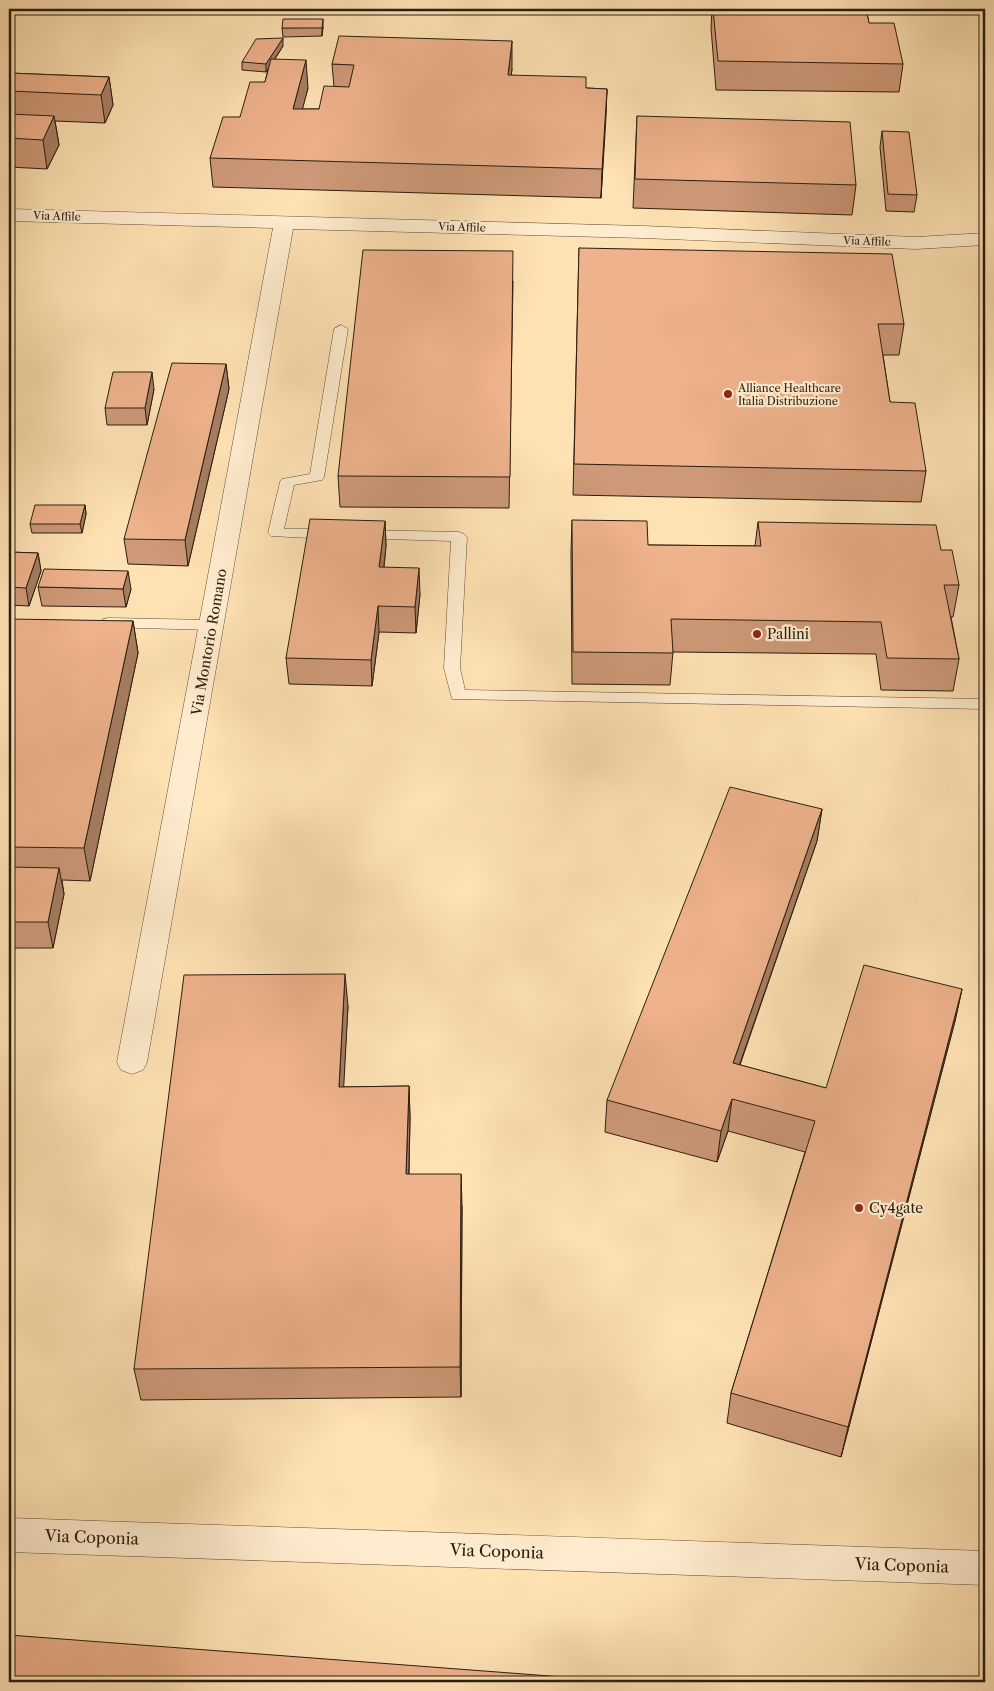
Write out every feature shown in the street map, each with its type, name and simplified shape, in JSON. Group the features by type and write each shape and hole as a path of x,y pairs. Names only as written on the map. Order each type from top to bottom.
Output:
{"street":[{"name":"Via Affile","path":"9,215 643,232 916,243 985,239"},
{"name":"Via Montorio Romano","path":"132,1062 284,222"},
{"name":"Via Affile","path":"916,243 985,258"},
{"name":"Via Coponia","path":"9,1535 985,1568"}],"lane":[{"path":"341,329 317,477 287,482 276,533 459,537 452,668 458,695 985,704"},
{"path":"96,623 212,625"}],"building":[{"path":"713,9 866,9 869,23 894,23 903,64 718,61"},
{"path":"283,19 323,19 322,28 282,28"},
{"path":"339,36 512,41 508,75 586,77 586,88 607,89 602,169 210,158 223,117 240,117 250,82 265,82 271,59 306,60 293,109 319,109 324,86 349,87 354,65 332,64"},
{"path":"283,38 266,64 242,62 256,39"},
{"path":"9,73 109,77 101,95 9,91"},
{"path":"9,114 54,116 43,140 9,138"},
{"path":"637,116 850,122 856,185 635,179"},
{"path":"882,131 909,132 917,195 888,194"},
{"name":"Alliance Healthcare Italia Distribuzione","path":"579,248 892,254 904,324 878,324 890,402 915,403 926,471 574,464"},
{"path":"363,250 513,251 510,477 338,476"},
{"path":"172,363 226,364 185,540 124,539"},
{"path":"113,372 152,372 145,408 105,408"},
{"path":"35,505 85,505 80,524 30,524"},
{"path":"310,519 385,521 379,567 419,568 415,607 378,606 371,660 286,658"},
{"name":"Pallini","path":"572,520 647,521 648,545 761,546 758,522 936,525 941,550 952,550 959,585 944,585 959,659 887,658 881,622 671,619 673,653 573,652"},
{"path":"9,552 38,553 26,588 9,587"},
{"path":"44,569 128,571 123,589 38,587"},
{"path":"10,619 133,621 84,848 9,847"},
{"path":"730,787 822,809 733,1063 826,1088 864,965 962,989 848,1427 731,1393 815,1121 732,1099 721,1131 607,1100"},
{"path":"9,867 59,868 48,922 9,922"},
{"path":"345,974 339,1087 409,1086 406,1174 461,1174 460,1367 134,1369 184,975"},
{"path":"9,1635 629,1682 9,1682"}],"place":[{"name":"Alliance Healthcare Italia Distribuzione","path":"728,394"},
{"name":"Pallini","path":"757,634"},
{"name":"Cy4gate","path":"859,1208"}]}
